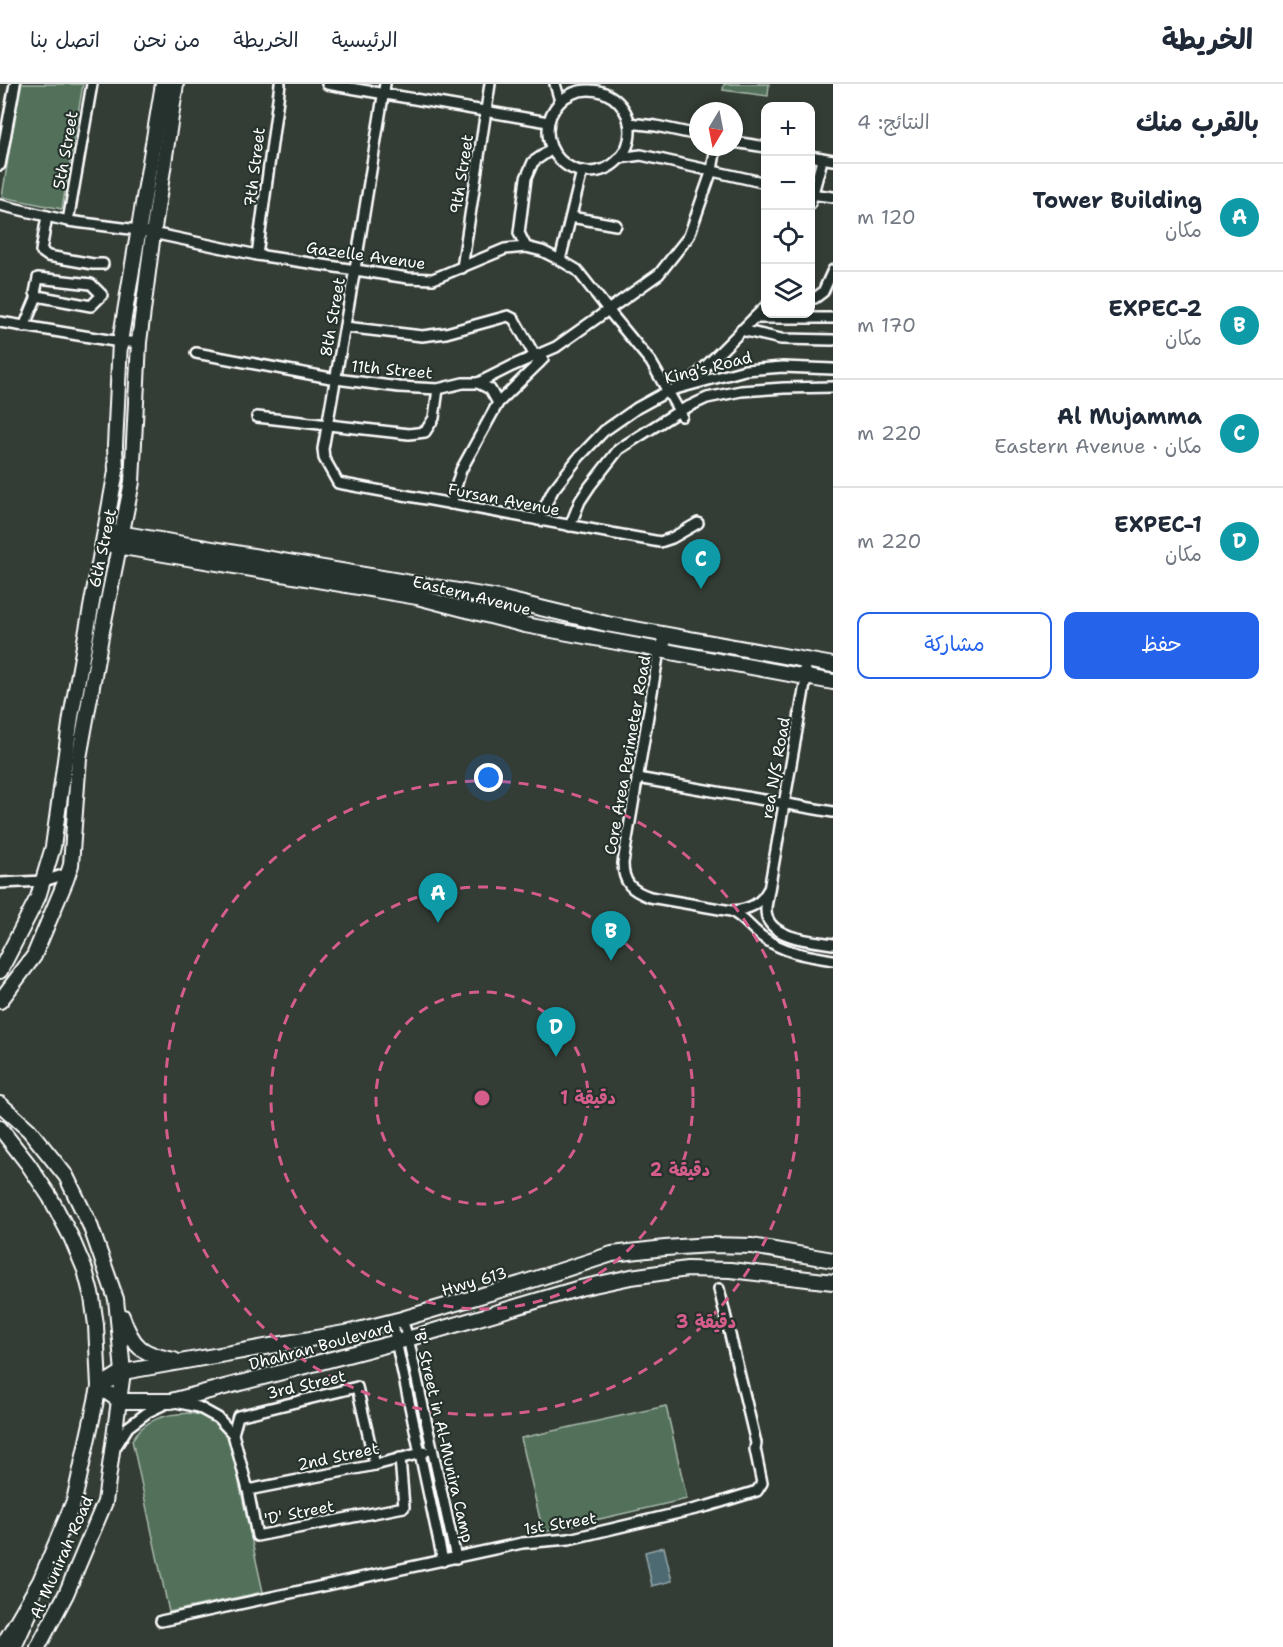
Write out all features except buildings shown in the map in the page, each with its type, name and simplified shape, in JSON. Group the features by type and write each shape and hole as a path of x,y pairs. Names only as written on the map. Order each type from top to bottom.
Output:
{"main road":[{"name":"6th Street","path":"0,971 38,897 53,847 71,717 116,471 120,342 163,84"},
{"name":"6th Street","path":"0,1001 34,956 69,873 79,758 132,482 139,342 176,84"},
{"name":"Eastern Avenue","path":"104,537 417,597 525,625 833,682"},
{"name":"Eastern Avenue","path":"120,540 479,595 607,624 833,665"},
{"path":"0,1104 29,1130 66,1176 90,1225 126,1329 134,1342 142,1350 154,1356 182,1362"},
{"path":"0,1128 50,1197 71,1237 85,1270 92,1297 96,1325 99,1388 120,1401"},
{"name":"Hwy 613","path":"99,1388 123,1372 350,1332 397,1321 612,1254 720,1245 752,1246 833,1260"},
{"name":"Dhahran Boulevard","path":"120,1401 171,1401 631,1276 687,1269 730,1270 833,1282"},
{"path":"116,1299 123,1372"},
{"name":"Al Munirah Road","path":"38,1647 66,1594 105,1502 123,1372"},
{"name":"Al Munirah Road","path":"2,1647 40,1581 74,1501 99,1388"},
{"path":"14,1647 25,1626 40,1581"}],"street":[{"path":"0,165 15,84"},
{"name":"5th Street","path":"68,221 92,84"},
{"name":"7th Street","path":"257,255 279,84"},
{"path":"327,84 385,89 548,122"},
{"name":"9th Street","path":"462,268 490,84"},
{"path":"555,84 560,101"},
{"path":"595,87 618,102 626,113 630,131 628,144 612,164 601,170 582,171 564,163 552,149 548,136 548,122 552,111 560,101 577,91 595,87"},
{"name":"8th Street","path":"323,449 356,269 385,89"},
{"path":"629,123 689,133"},
{"path":"743,143 761,146"},
{"path":"552,149 533,162 526,178 519,233 526,247 542,251 577,270 651,362 681,414"},
{"path":"619,158 641,155 761,182"},
{"name":"11th Street","path":"196,353 336,379 399,387 438,388 478,382 538,359 659,274 689,236 712,170 714,156"},
{"path":"815,157 833,160"},
{"path":"815,182 821,158"},
{"path":"561,260 582,171"},
{"path":"815,198 833,197"},
{"name":"Gazelle Avenue","path":"0,205 68,221 138,230 257,255 408,278 433,279 505,249 526,247"},
{"path":"47,216 41,251 48,256 103,264"},
{"path":"571,217 616,225"},
{"path":"815,298 824,292 833,270"},
{"path":"24,327 37,296 35,293 38,278 91,284 102,295 91,306 37,296"},
{"path":"688,385 761,310"},
{"path":"345,327 422,336 446,333 508,316 514,319 538,359"},
{"path":"754,318 761,317"},
{"path":"815,317 833,318"},
{"path":"773,318 775,325 773,337"},
{"path":"0,322 120,342 139,342"},
{"path":"741,330 781,339 833,340"},
{"name":"11th Street","path":"451,504 461,470 498,403 538,359"},
{"name":"King's Road","path":"538,520 554,490 579,457 604,431 637,408 668,391 745,370 783,367 833,369"},
{"path":"478,382 490,389 498,403"},
{"name":"King's Road","path":"570,526 580,501 619,449 707,398 741,391 833,387"},
{"path":"257,417 409,434 425,432 434,418 438,388"},
{"name":"Fursan Avenue","path":"323,449 324,458 338,483 660,542 698,523"},
{"name":"Core Area Perimeter Road","path":"674,637 662,643 659,651 623,873 629,885 641,894 731,911"},
{"path":"797,659 806,668 806,677"},
{"name":"rea N/S Road","path":"806,677 766,907 767,917 775,929 789,936 833,944"},
{"path":"637,778 833,812"},
{"path":"0,883 44,881 69,873"},
{"path":"731,911 752,908 770,886"},
{"path":"731,911 741,916 773,944 794,952 833,960"},
{"name":"1st Street","path":"161,1621 522,1543 568,1539 708,1506 757,1491 762,1483 755,1449 756,1443 718,1289"},
{"name":"'B' Street in Al-Munira Camp","path":"397,1321 433,1450 456,1558"},
{"name":"'B' Street in Al-Munira Camp","path":"402,1340 420,1454 443,1561"},
{"name":"3rd Street","path":"233,1434 238,1416 357,1387 375,1465"},
{"path":"112,1452 128,1427 148,1412 171,1401 198,1407 218,1418 233,1434"},
{"name":"'D' Street","path":"233,1434 257,1536 404,1507 400,1458"},
{"name":"2nd Street","path":"248,1490 375,1465 433,1450"}],"green space":[{"path":"20,84 83,84 62,209 2,197"},
{"path":"724,84 769,84 768,96 723,90"},
{"path":"666,1406 687,1499 543,1532 521,1438"},
{"path":"190,1413 211,1419 228,1432 263,1592 169,1612 132,1440 150,1422"}],"water":[{"path":"664,1547 672,1581 652,1586 645,1552"}],"place":[{"name":"Al Mujamma","path":"701,589"},
{"name":"Tower Building","path":"438,923"},
{"name":"EXPEC-2","path":"611,961"},
{"name":"EXPEC-1","path":"556,1057"}]}
